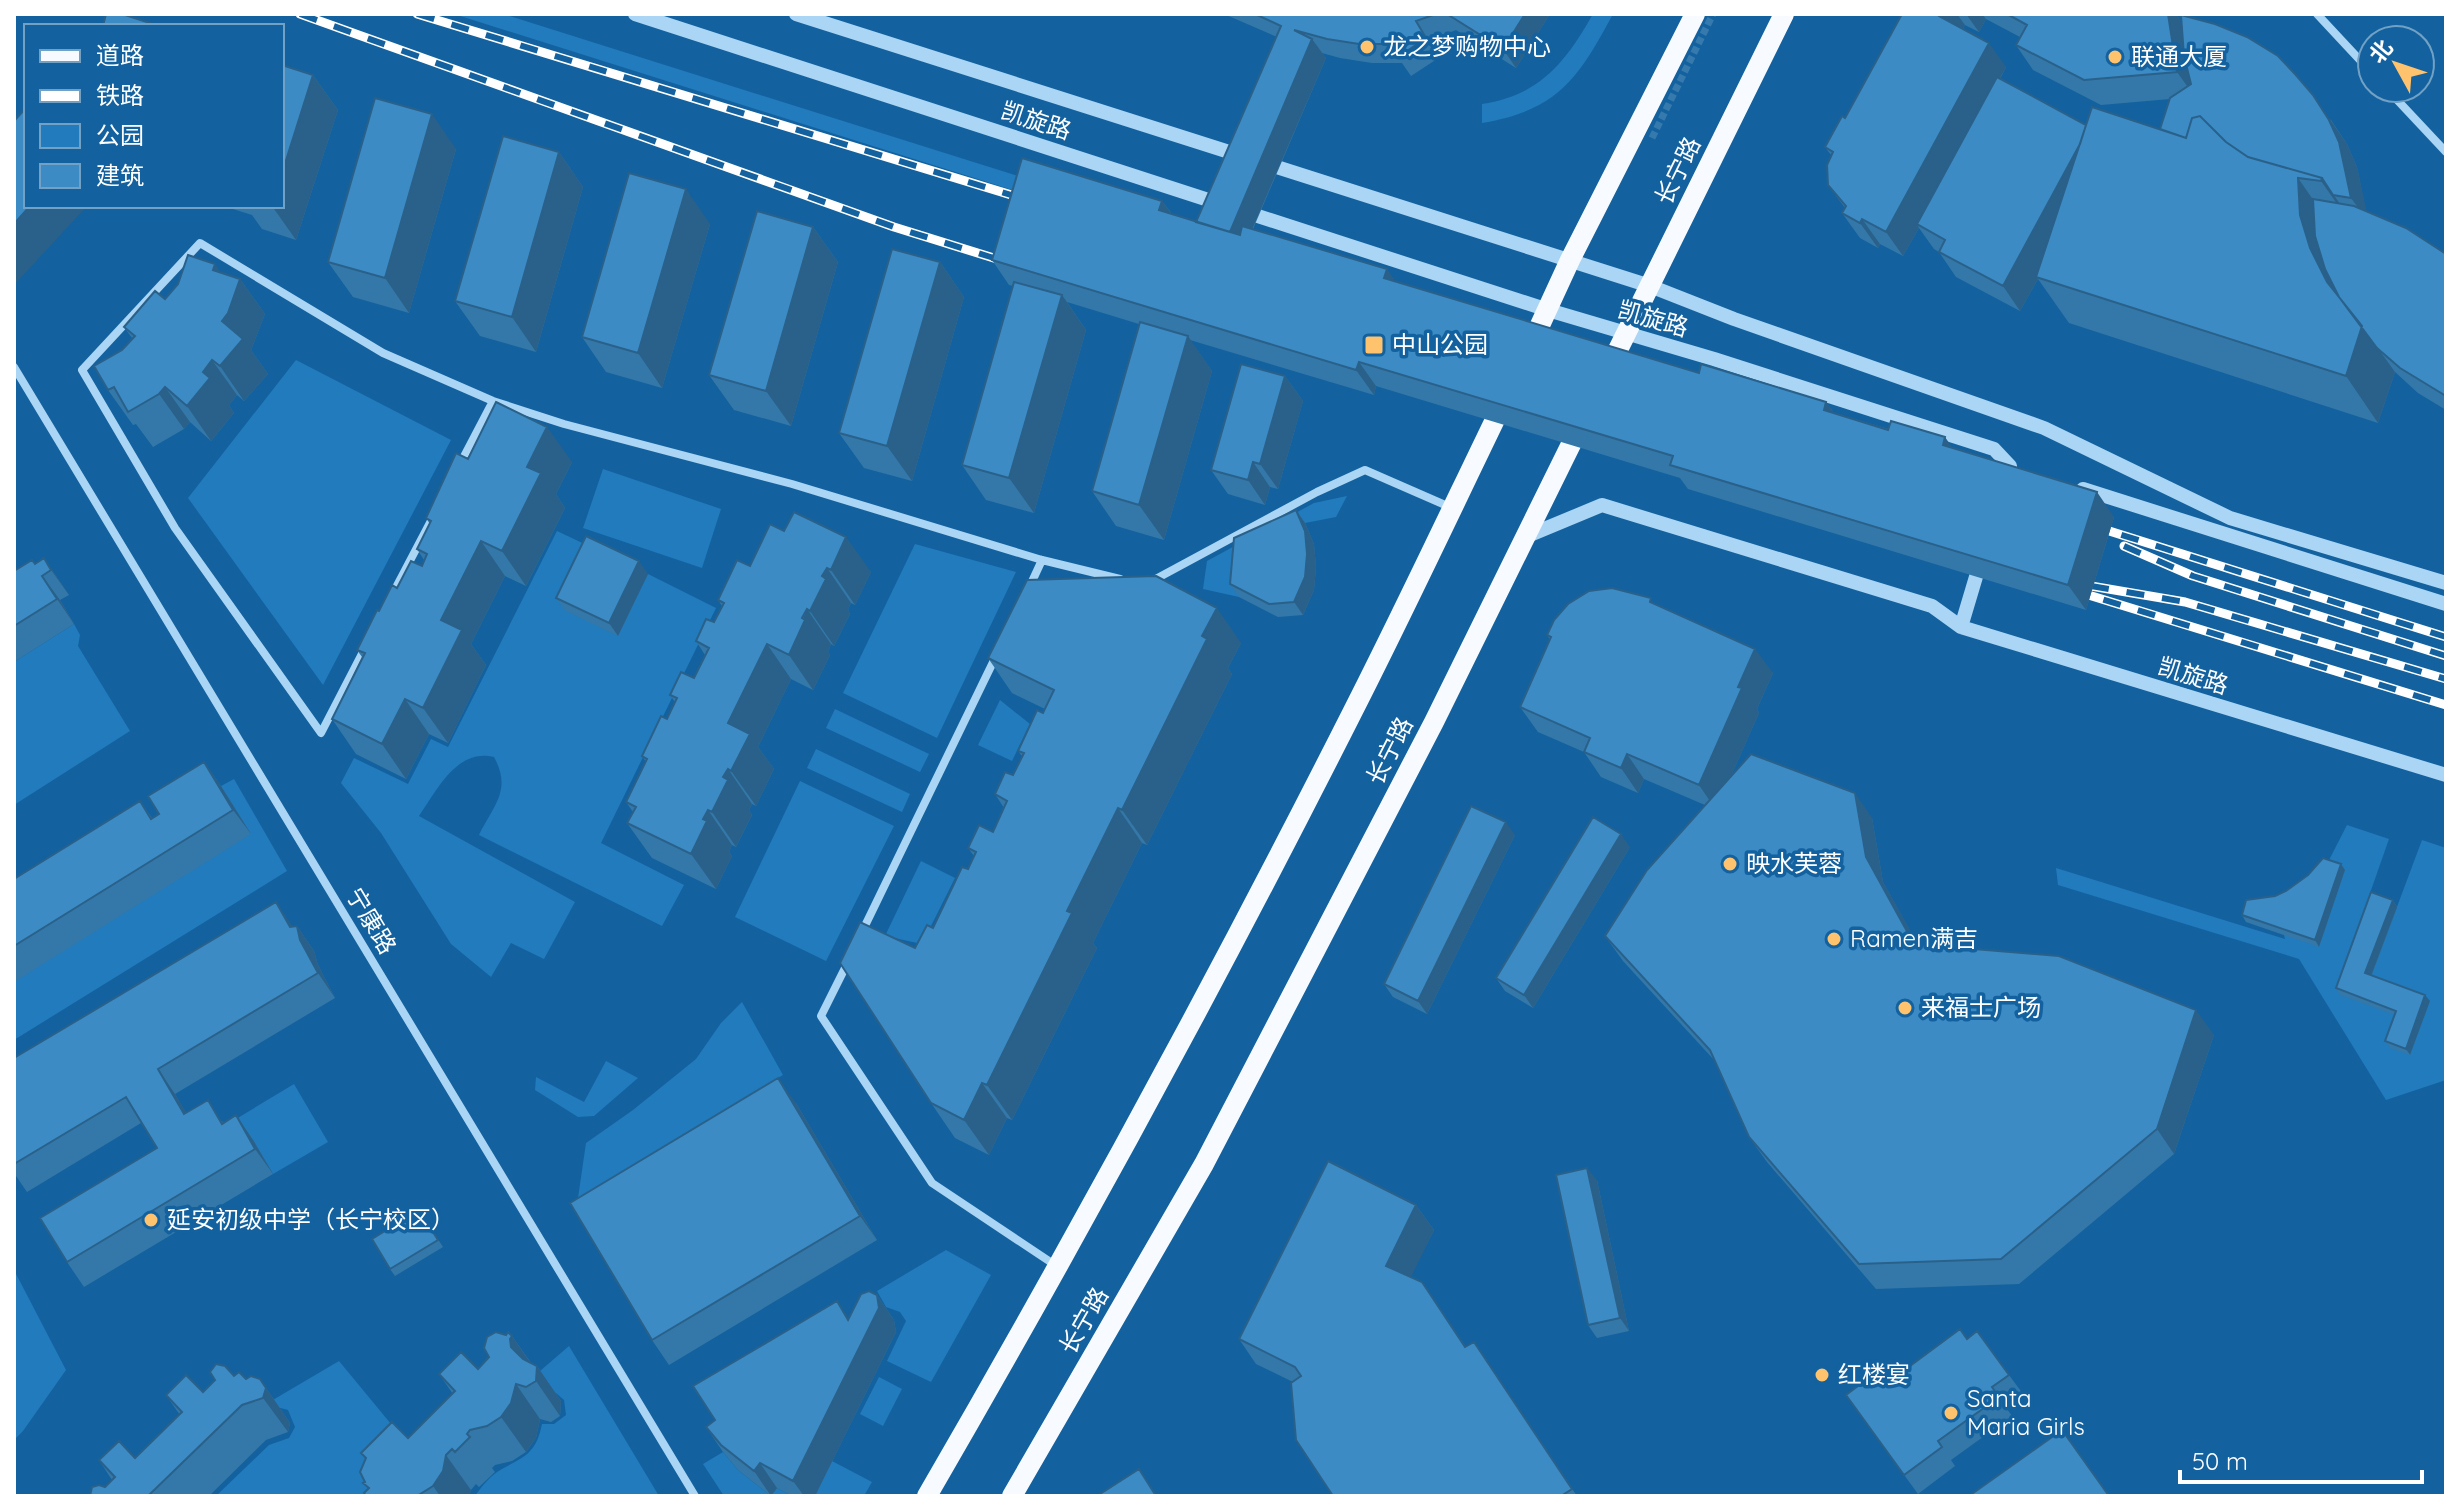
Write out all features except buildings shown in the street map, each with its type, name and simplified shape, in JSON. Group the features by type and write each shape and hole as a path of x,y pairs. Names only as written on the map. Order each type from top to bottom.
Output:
{"main road":[{"name":"长宁路","path":"927,1496 1059,1268 1136,1127 1352,712 1570,260 1695,14"},
{"name":"长宁路","path":"1012,1496 1204,1164 1434,722 1784,14"}],"street":[{"name":"凯旋路","path":"635,14 1548,310 1994,449 2010,466 2025,471"},
{"name":"凯旋路","path":"796,14 1650,286 1734,319 2044,428 2230,518 2446,583"},
{"path":"2317,14 2356,56"},
{"path":"2401,104 2446,152"},
{"path":"371,636 321,733 175,528 82,370 200,243 383,353 493,401 564,424 835,496 1042,560 1133,581"},
{"name":"宁康路","path":"14,367 695,1496"},
{"path":"457,470 493,401"},
{"path":"2001,495 2010,466"},
{"path":"1147,584 1317,492 1365,470 1452,508"},
{"path":"2070,485 2446,604"},
{"name":"凯旋路","path":"1525,537 1602,505 1932,606 1961,627 2446,775"},
{"path":"386,608 436,511"},
{"path":"1961,627 1988,539"},
{"path":"1021,603 1042,560"},
{"path":"1000,646 821,1016 932,1183 1059,1268"}],"green space":[{"path":"454,14 503,14 1040,183 1035,197"},
{"path":"1593,14 1613,14 1588,57 1563,88 1530,110 1482,123 1482,104 1520,93 1549,74 1572,47"},
{"path":"296,360 451,440 323,685 188,498"},
{"path":"603,469 721,509 702,568 583,528"},
{"path":"1347,496 1336,517 1305,523 1243,551 1239,597 1203,589 1207,561 1314,503"},
{"path":"557,531 595,549 617,636 648,574 716,608 601,843 684,885 662,926 479,835 499,797 501,779 494,757 469,759 449,773 419,816 575,902 544,959 511,943 491,977 451,944 381,833 341,783 354,758 408,784 431,739 448,747"},
{"path":"915,544 1016,572 937,738 843,693"},
{"path":"74,624 80,635 78,646 130,731 14,805 14,662"},
{"path":"1000,700 1030,724 1012,761 978,745"},
{"path":"835,709 929,754 920,772 826,728"},
{"path":"816,749 910,794 902,812 807,768"},
{"path":"234,779 287,871 14,1040 14,982 221,786"},
{"path":"800,781 894,826 826,961 735,917"},
{"path":"2347,825 2389,839 2369,896 2376,899 2340,994 2430,1001 2370,979 2422,840 2446,848 2446,1080 2386,1100 2299,959 2058,885 2056,868 2285,939 2284,935"},
{"path":"921,861 955,878 922,944 885,936"},
{"path":"742,1002 783,1075 578,1198 586,1143 696,1059 721,1023"},
{"path":"606,1061 638,1078 594,1116 578,1117 535,1090 536,1077 584,1102"},
{"path":"294,1084 328,1142 273,1174 253,1140 226,1125"},
{"path":"946,1250 991,1275 931,1382 887,1361 906,1321 900,1312 886,1307 877,1291"},
{"path":"14,1270 66,1370 14,1440"},
{"path":"569,1346 659,1496 475,1496 494,1474 518,1461 533,1448 542,1424 554,1424 566,1415 564,1400 556,1393 548,1392 540,1371"},
{"path":"339,1361 415,1453 381,1496 216,1496 269,1445 289,1438 295,1427 288,1410 266,1404"},
{"path":"879,1377 902,1389 883,1426 860,1414"},
{"path":"723,1452 738,1470 771,1496 724,1496 703,1464"},
{"path":"832,1461 872,1482 864,1496 815,1496"},
{"path":"777,1488 792,1496 771,1496"}],"tunnel":[{"path":"1652,138 1713,14"}],"railway":[{"path":"300,14 894,227 1013,264"},
{"path":"417,14 1031,201"},
{"path":"2087,524 2446,637"},
{"path":"2124,546 2193,576 2446,656"},
{"path":"2091,586 2185,602 2446,679"},
{"path":"2069,589 2446,705"}],"place":[{"name":"龙之梦购物中心","path":"1367,47"},
{"name":"联通大厦","path":"2115,57"},
{"name":"中山公园","path":"1374,345"},
{"name":"映水芙蓉","path":"1730,864"},
{"name":"Ramen满吉","path":"1834,939"},
{"name":"来福士广场","path":"1905,1008"},
{"name":"延安初级中学（长宁校区）","path":"151,1220"},
{"name":"红楼宴","path":"1822,1375"},
{"name":"Santa Maria Girls","path":"1951,1413"}]}
